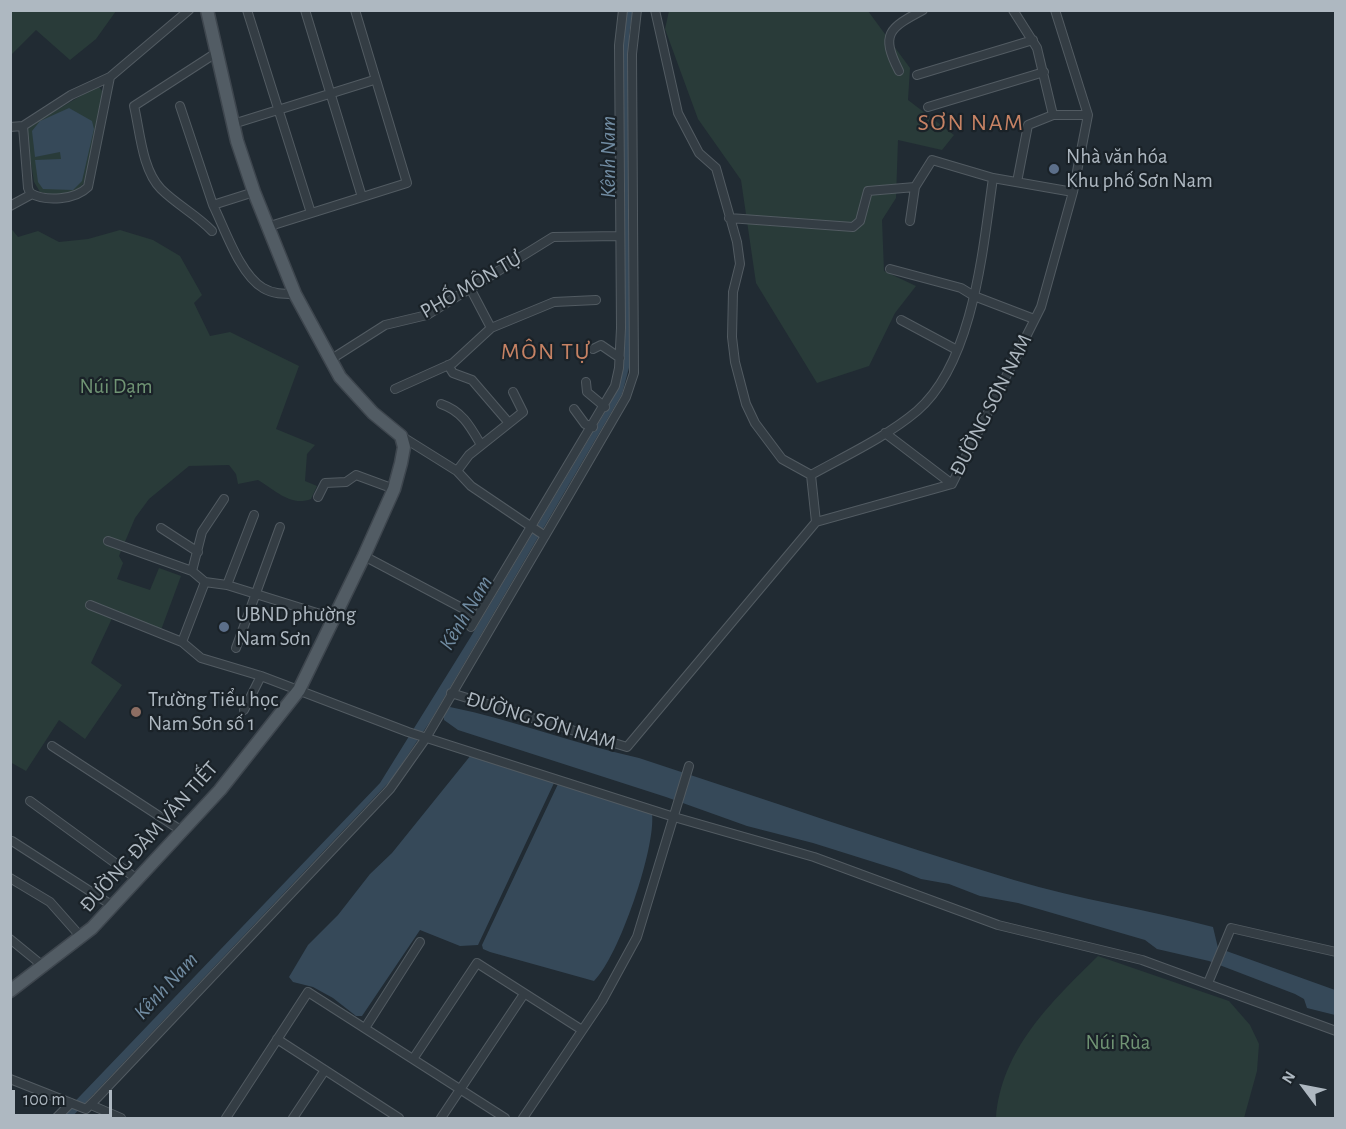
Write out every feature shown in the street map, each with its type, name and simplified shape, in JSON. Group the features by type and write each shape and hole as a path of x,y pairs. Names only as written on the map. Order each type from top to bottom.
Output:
{"main road":[{"path":"207,10 233,124 254,192 295,294 330,360 353,392 401,436"},
{"name":"ĐƯỜNG ĐÀM VĂN TIẾT","path":"10,991 81,937 113,906 220,790 299,690 394,489 404,447 401,436"}],"street":[{"path":"10,127 23,126 71,95 110,77 189,10"},
{"path":"247,10 311,213"},
{"path":"305,10 362,197"},
{"path":"267,227 407,183 374,80 356,10"},
{"path":"471,627 605,407 615,386 620,358 619,45 623,10"},
{"path":"88,1107 382,798 426,738 620,408 633,378 632,54 637,10"},
{"path":"655,10 678,113 699,153 716,168 739,252 732,304 735,362 746,404 771,447 782,459 811,475"},
{"path":"899,70 888,49 888,41 901,22 923,10"},
{"path":"1013,10 1033,40 1044,72 1053,115"},
{"name":"ĐƯỜNG SƠN NAM","path":"451,693 627,747 816,522 952,484 1041,307 1073,192 1088,115 1055,10"},
{"path":"917,75 1033,40"},
{"path":"212,231 191,210 160,188 150,172 134,106 216,54"},
{"path":"928,107 1044,72"},
{"path":"23,126 28,188 32,194 42,197 72,197 88,187 110,77"},
{"path":"233,124 374,80"},
{"path":"180,106 213,205 248,277 264,290 295,294"},
{"path":"1017,182 1028,125 1053,115 1088,115"},
{"path":"910,221 915,187 932,160 993,178 1073,192"},
{"path":"811,475 885,433 918,410 931,395 957,350 974,296 993,178"},
{"path":"729,218 854,226 860,220 868,190 915,187"},
{"path":"213,205 254,192"},
{"path":"10,206 32,194"},
{"name":"PHỐ MÔN TỰ","path":"330,360 385,325 427,315 553,237 619,236"},
{"path":"890,269 961,288 974,296 1034,320"},
{"path":"470,288 491,328"},
{"path":"395,389 448,365 491,328 554,302 596,300"},
{"path":"901,320 957,350"},
{"path":"592,349 601,345 620,358"},
{"path":"448,365 453,373 472,380 509,423"},
{"path":"586,382 587,392 605,407"},
{"path":"457,471 469,455 523,412 513,393"},
{"path":"441,404 453,408 462,415 481,446"},
{"path":"574,409 585,424 593,427"},
{"path":"885,433 952,484"},
{"path":"401,436 457,471 471,486 545,536"},
{"path":"318,497 325,483 346,482 356,475 394,489"},
{"path":"811,475 816,522"},
{"path":"192,571 202,532 224,499"},
{"path":"227,585 254,515"},
{"path":"236,648 280,527"},
{"path":"161,528 198,552"},
{"path":"108,541 192,571 205,582 227,585 333,618"},
{"path":"364,556 477,616"},
{"path":"182,642 205,582"},
{"path":"90,605 182,642 201,658 261,676 408,732 814,857 998,925 1142,960 1335,1031"},
{"path":"244,710 261,676"},
{"path":"52,746 182,831"},
{"path":"523,1119 613,981 637,937 689,766"},
{"path":"30,801 137,879"},
{"path":"12,841 113,906"},
{"path":"10,878 51,902 81,937"},
{"path":"1208,983 1231,928 1335,952"},
{"path":"10,939 44,966"},
{"path":"365,1028 420,942"},
{"path":"413,1059 477,963 582,1030"},
{"path":"226,1119 308,992 505,1119"},
{"path":"441,1119 524,994"},
{"path":"277,1039 399,1119"},
{"path":"293,1119 325,1070"},
{"path":"10,1079 71,1103 121,1119"},
{"path":"56,1119 71,1103"}],"green space":[{"path":"11,10 116,11 96,39 70,60 36,30 11,55"},
{"path":"669,11 868,11 910,68 908,100 954,135 942,150 898,140 896,198 882,220 884,271 916,286 895,313 869,366 817,383 756,283 741,180 698,119 665,29"},
{"path":"94,88 100,88 104,94 86,180 77,189 66,194 40,192 34,182 26,131 28,127"},
{"name":"Núi Dạm","path":"10,227 18,237 38,231 59,242 88,239 120,230 153,240 180,256 202,295 194,303 210,336 230,332 299,366 276,429 315,445 307,454 305,481 317,486 311,499 297,501 283,496 258,480 238,484 236,474 229,465 189,466 149,499 135,518 119,556 123,563 117,579 150,590 159,568 181,576 161,630 115,612 91,663 122,685 85,739 59,720 26,771 10,762"},
{"name":"Núi Rùa","path":"1098,956 1229,1001 1250,1025 1259,1044 1257,1071 1244,1118 996,1118 1007,1070 1018,1049 1046,1010"}],"water":[{"name":"Kênh Nam","path":"626,11 633,11 629,34 630,364 622,394 431,720 392,779 71,1118 59,1118 380,783 608,407 623,370 622,34"},
{"path":"69,108 92,121 94,129 82,181 73,190 43,189 38,182 35,160 61,159 60,152 35,157 32,131 40,121"},
{"path":"450,707 498,718 639,758 1014,880 1213,927 1218,948 1335,990 1335,1015 1307,1008 1304,999 1295,994 1209,961 1157,949 1145,940 1018,903 980,896 949,884 921,879 813,843 747,826 666,797 458,730 444,720 444,712"},
{"path":"471,755 554,783 478,945 460,946 420,930 362,1016 356,1016 333,998 313,987 293,982 289,977 308,945 338,915 370,874 392,853"},
{"path":"558,784 652,814 648,851 634,901 614,949 594,981 490,952 483,949 482,945"}],"place":[{"name":"Nhà văn hóa Khu phố Sơn Nam","path":"1054,169"},
{"name":"UBND phường Nam Sơn","path":"224,627"},
{"name":"Trường Tiểu học Nam Sơn số 1","path":"136,712"}],"district":[{"name":"SƠN NAM","path":"971,123"},
{"name":"MÔN TỰ","path":"546,352"}]}
